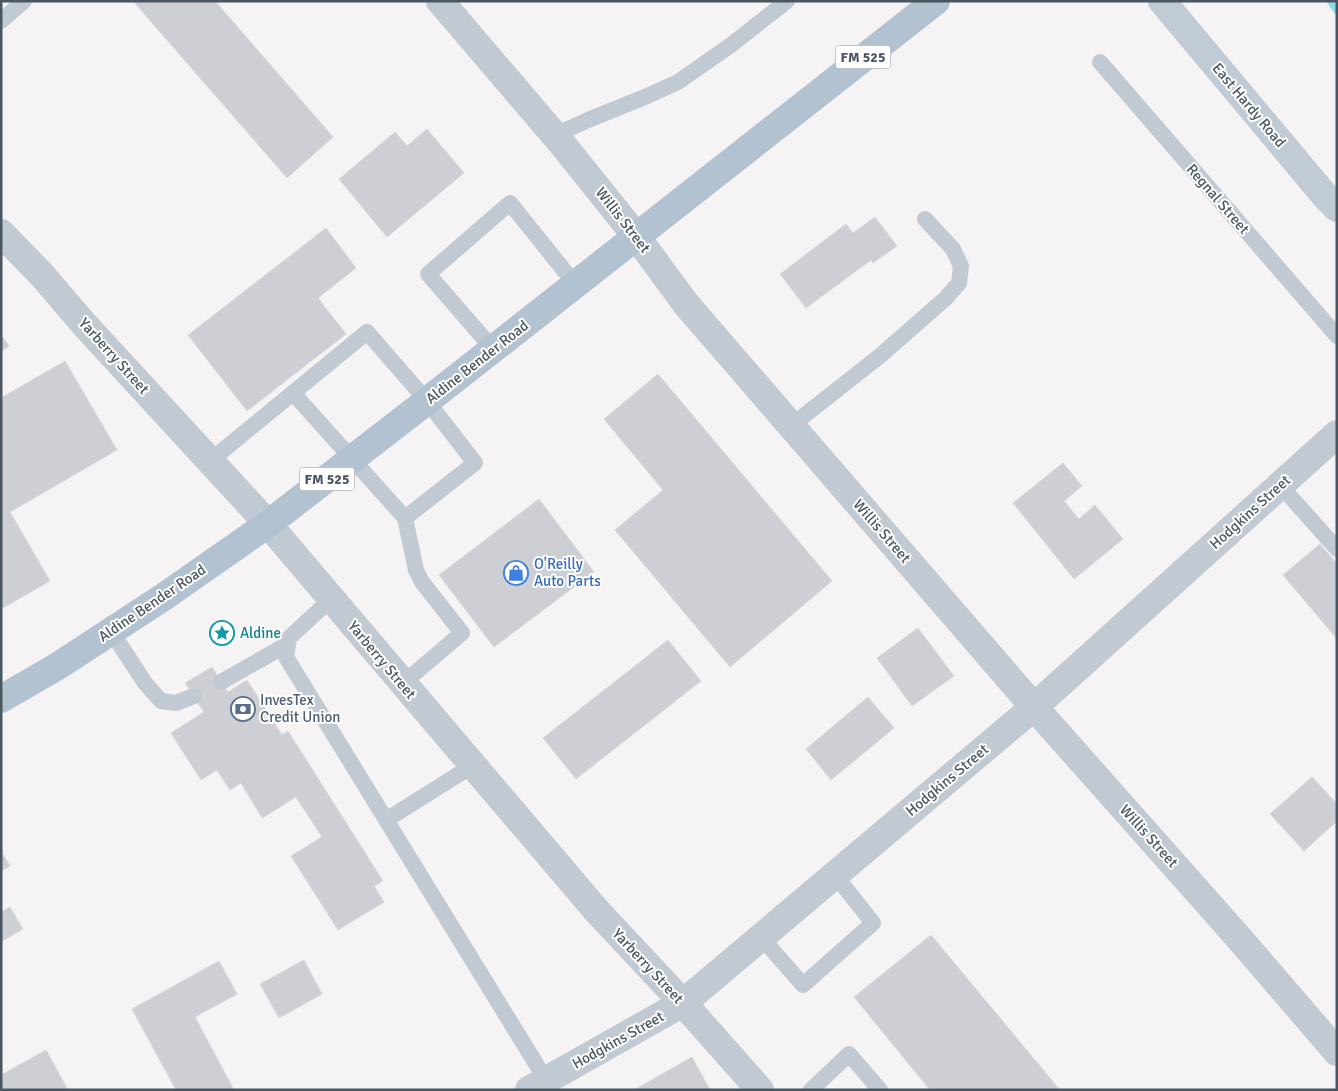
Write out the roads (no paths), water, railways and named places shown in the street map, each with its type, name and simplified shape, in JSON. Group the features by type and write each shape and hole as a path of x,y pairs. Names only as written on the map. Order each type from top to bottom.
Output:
{"main road":[{"name":"Aldine Bender Road","path":"1,700 58,666 165,596 268,524 936,1"},
{"name":"East Hardy Road","path":"1162,1 1337,208"}],"street":[{"name":"Willis Street","path":"440,1 554,135 636,236 686,304 1034,707 1238,937 1337,1052"},
{"name":"Yarberry Street","path":"1,233 42,275 83,323 268,524 596,910 683,1003 760,1090"},
{"name":"Hodgkins Street","path":"537,1085 683,1003 1034,707 1337,434"}],"lane":[{"path":"1,21 24,1"},
{"path":"554,135 678,82 731,45 787,1"},
{"name":"Regnal Street","path":"1100,62 1337,336"},
{"path":"493,349 428,274 510,203 575,284"},
{"path":"791,426 881,355 946,298 959,283 961,266 953,249 925,218"},
{"path":"210,461 367,332 427,401 475,463 405,518"},
{"path":"293,393 405,518 416,570 422,582 462,633 402,684"},
{"path":"1280,485 1337,549"},
{"path":"331,599 289,638 286,657 386,820 537,1085"},
{"path":"111,631 145,683 162,701 176,703 194,696"},
{"path":"221,682 288,644"},
{"path":"386,820 472,766"},
{"path":"761,937 803,985 873,923 835,875"},
{"path":"811,1090 849,1054 880,1090"}],"waterway":[{"path":"1331,1 1337,10"}],"place":[{"name":"O'Reilly Auto Parts","path":"516,573"},
{"name":"Aldine","path":"222,633"},
{"name":"InvesTex Credit Union","path":"243,709"}]}
